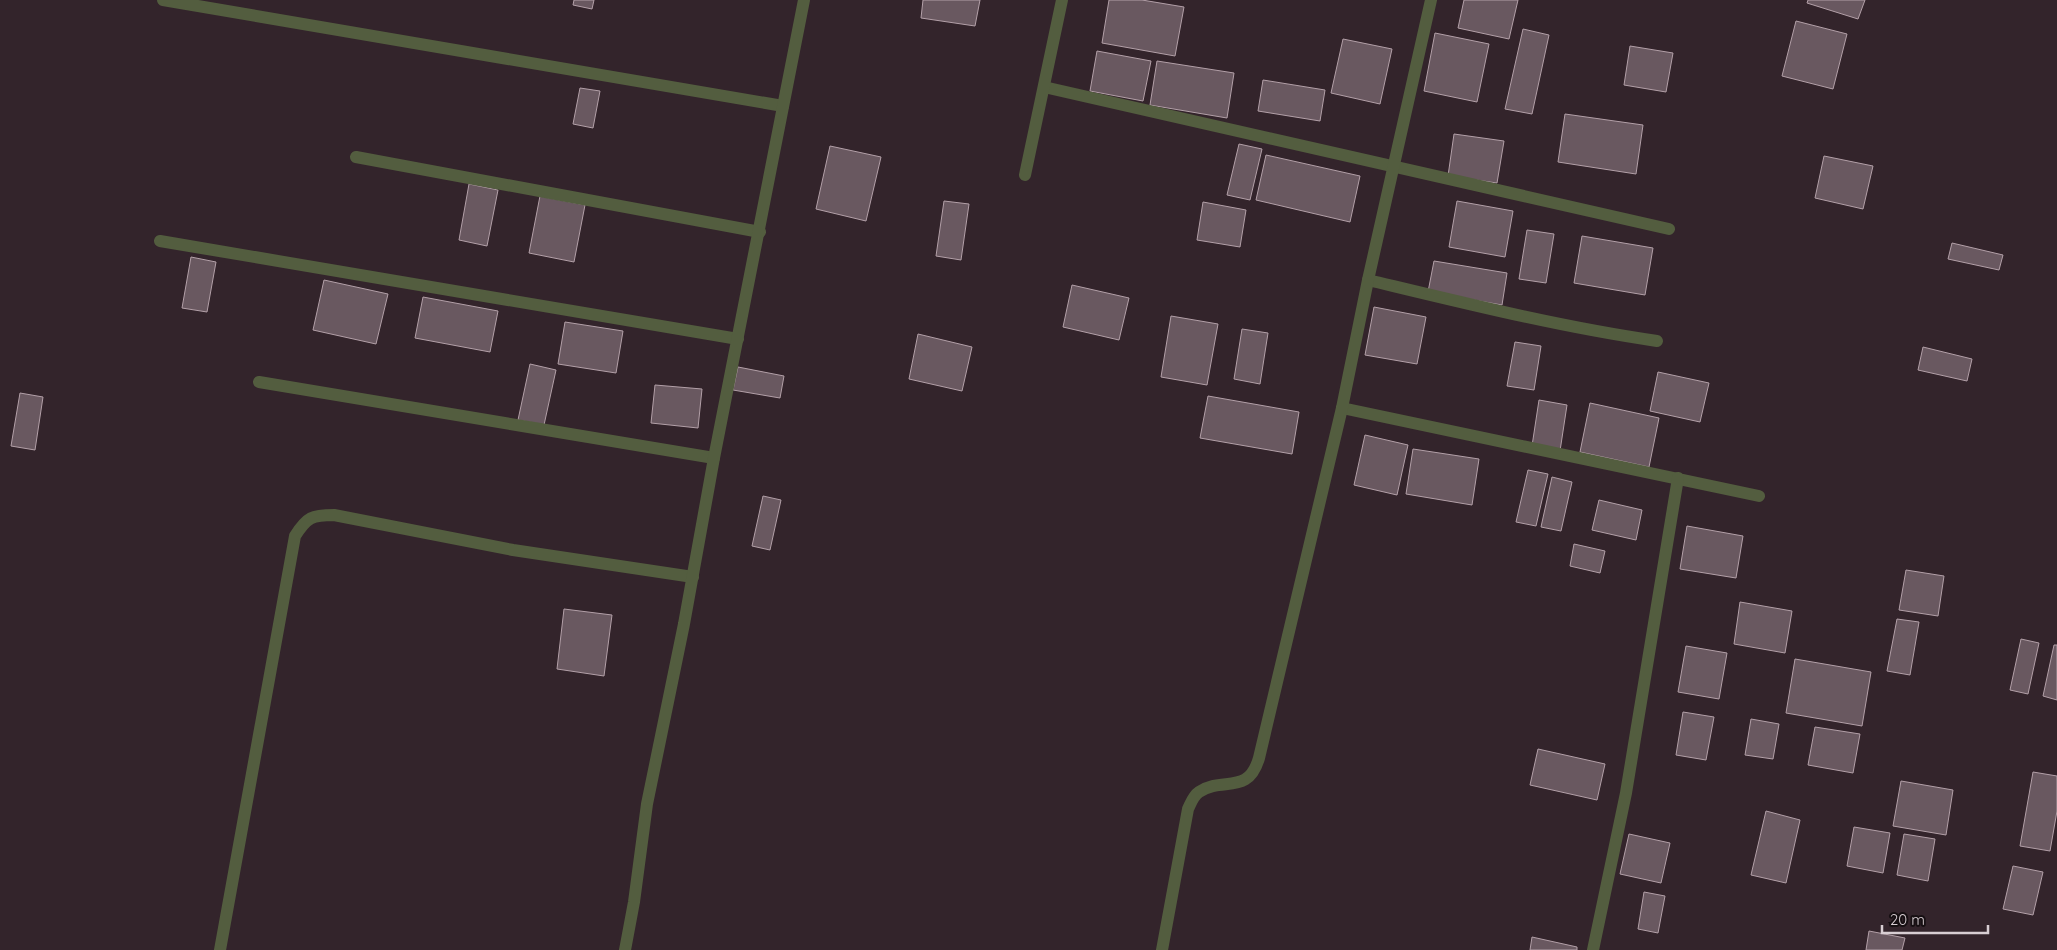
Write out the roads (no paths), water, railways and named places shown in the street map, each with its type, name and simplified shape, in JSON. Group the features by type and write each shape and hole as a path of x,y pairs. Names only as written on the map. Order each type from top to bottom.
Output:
{"street":[{"path":"163,0 783,106"},
{"path":"625,950 634,902 647,804 694,576 714,458 760,232 804,0"},
{"path":"1025,175 1062,0"},
{"path":"1162,950 1188,808 1193,798 1197,793 1208,788 1245,781 1256,769 1342,408 1368,280 1431,0"},
{"path":"1044,88 1669,229"},
{"path":"356,157 760,232"},
{"path":"160,241 738,340"},
{"path":"1368,280 1518,316 1600,333 1657,342"},
{"path":"259,382 714,458"},
{"path":"1342,408 1759,496"},
{"path":"1593,950 1626,793 1678,478"},
{"path":"220,950 296,536 302,524 309,518 320,515 334,515 513,550 694,576"}]}
